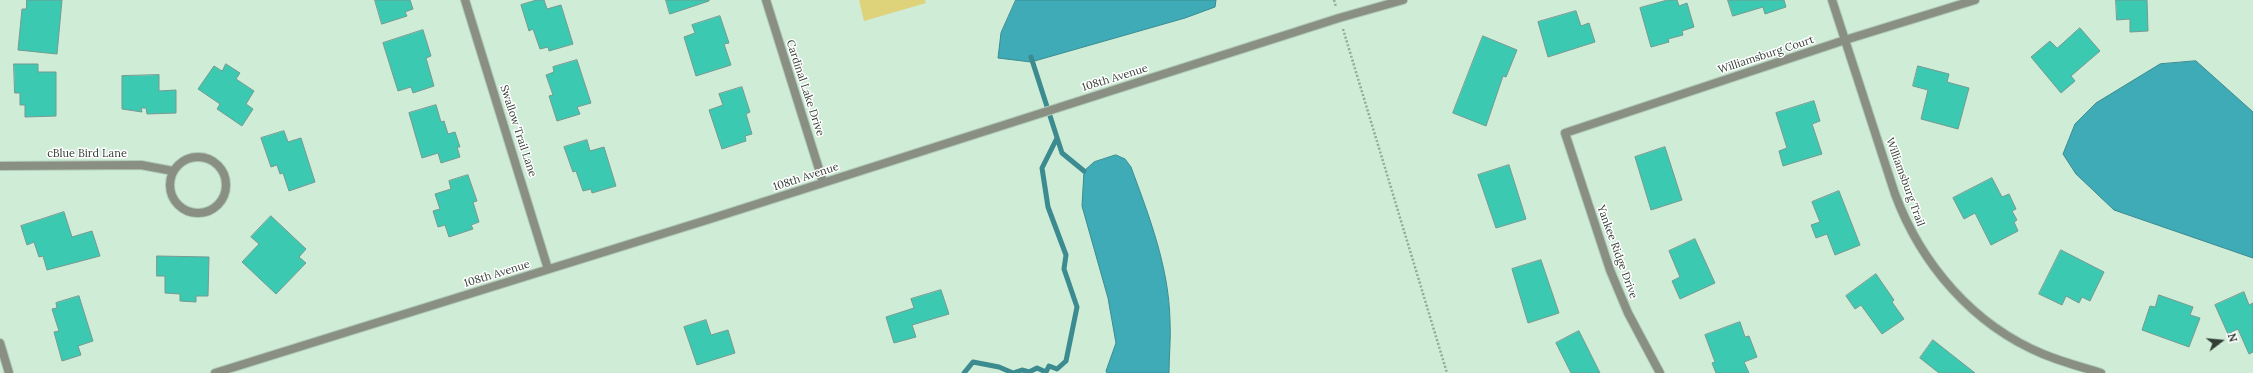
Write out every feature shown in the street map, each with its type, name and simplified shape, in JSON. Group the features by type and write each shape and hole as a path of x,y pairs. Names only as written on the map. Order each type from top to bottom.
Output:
{"street":[{"name":"Swallow Trail Lane","path":"465,0 548,269"},
{"name":"Cardinal Lake Drive","path":"766,0 824,182"},
{"name":"108th Avenue","path":"215,373 1028,118 1339,18 1403,0"},
{"name":"Williamsburg Trail","path":"1832,0 1904,218 1925,255 1947,284 1981,317 2011,337 2043,354 2101,373"},
{"name":"Williamsburg Court","path":"1565,133 1845,40 1975,0"},
{"name":"Yankee Ridge Drive","path":"1565,133 1610,270 1628,313 1660,373"},
{"path":"196,157 213,162 224,176 224,195 220,203 213,209 204,212 186,211 173,198 170,180 173,171 183,162 196,157"},
{"name":"cBlue Bird Lane","path":"0,166 141,165 173,171"},
{"path":"0,343 9,373"}],"path":[{"path":"1334,0 1447,373"}],"shaded area":[{"path":"859,0 925,0 926,3 864,21"}],"water":[{"path":"1016,0 1216,0 1215,7 1185,18 1031,62 998,58 1001,33"},
{"path":"2196,61 2253,112 2253,258 2114,210 2076,174 2063,154 2075,124 2096,103 2160,64"},
{"path":"1116,155 1125,159 1131,167 1151,223 1162,261 1169,301 1169,373 1107,373 1106,371 1116,343 1108,298 1082,206 1084,171 1094,162"}],"building":[{"path":"27,0 62,0 57,54 18,50 22,9 26,9"},
{"path":"375,0 410,0 413,9 405,12 407,16 382,24"},
{"path":"537,0 544,0 547,9 561,5 573,44 549,51 548,47 540,49 533,29 529,31 521,5"},
{"path":"666,0 709,0 709,1 670,14"},
{"path":"1668,0 1677,0 1679,6 1687,3 1694,27 1682,31 1683,35 1668,39 1669,42 1651,47 1640,8"},
{"path":"1728,0 1784,0 1786,7 1765,14 1763,7 1733,16"},
{"path":"2116,0 2147,0 2148,31 2130,32 2130,19 2117,20"},
{"path":"1576,11 1581,26 1589,23 1595,42 1548,57 1538,22"},
{"path":"720,16 729,43 724,44 731,65 696,76 684,37 695,33 692,25"},
{"path":"2080,28 2100,51 2071,76 2075,81 2061,93 2031,57 2050,41 2057,48"},
{"path":"423,30 431,56 426,58 434,86 413,93 411,87 398,91 383,43"},
{"path":"1483,36 1517,50 1506,77 1503,76 1486,126 1453,113"},
{"path":"577,60 591,103 577,107 580,114 557,121 549,96 553,95 546,75 554,72 553,67"},
{"path":"14,64 38,64 38,72 56,72 56,116 25,117 25,105 20,105 20,93 15,93"},
{"path":"226,64 240,73 236,79 254,91 246,104 253,109 242,126 217,109 220,104 198,89 214,66 222,71"},
{"path":"1918,66 1949,74 1947,82 1969,88 1958,129 1921,119 1928,90 1913,86"},
{"path":"159,75 159,91 176,90 176,113 147,114 146,108 141,108 142,112 122,109 122,76"},
{"path":"742,87 750,112 746,114 752,134 745,136 746,141 722,149 709,110 723,105 719,94"},
{"path":"1814,101 1820,121 1812,124 1822,154 1783,166 1779,151 1787,148 1776,113"},
{"path":"436,105 441,122 444,121 448,134 455,132 460,147 457,147 460,157 441,163 438,153 422,158 409,113"},
{"path":"284,131 288,142 301,138 315,182 289,191 283,173 280,174 277,165 271,167 261,138"},
{"path":"587,140 590,151 604,147 616,186 592,193 591,189 583,191 576,171 573,172 564,147"},
{"path":"1665,147 1682,200 1651,210 1635,157"},
{"path":"1509,165 1526,219 1496,228 1478,175"},
{"path":"468,175 477,201 473,202 479,222 471,225 473,229 449,237 445,225 438,227 433,211 440,209 435,194 451,189 449,181"},
{"path":"1992,178 2002,197 2009,194 2016,209 2012,211 2017,220 2014,222 2018,231 1991,245 1975,213 1964,219 1953,198"},
{"path":"1839,191 1860,245 1835,255 1827,234 1816,238 1811,225 1820,222 1812,202"},
{"path":"64,212 72,237 92,231 100,256 47,270 43,256 39,257 34,242 27,245 21,226"},
{"path":"271,216 306,249 299,257 306,263 276,294 242,262 259,244 251,237"},
{"path":"1695,239 1715,283 1680,299 1672,281 1680,277 1669,251"},
{"path":"2061,250 2104,272 2090,301 2082,297 2079,303 2066,296 2062,305 2039,294"},
{"path":"157,256 209,257 208,296 196,296 196,302 180,301 180,294 165,293 165,276 157,276"},
{"path":"1541,260 1559,313 1528,323 1512,269"},
{"path":"1876,274 1894,300 1892,302 1904,319 1882,334 1861,305 1855,309 1846,296"},
{"path":"941,290 949,314 912,325 916,337 894,343 886,317 914,308 911,299"},
{"path":"2244,292 2249,305 2253,303 2253,352 2249,354 2238,329 2228,334 2215,305"},
{"path":"2159,295 2193,307 2190,315 2200,318 2189,347 2142,330 2150,306 2155,307"},
{"path":"79,296 93,341 78,346 81,355 62,361 54,332 59,331 52,309 57,308 56,303"},
{"path":"706,320 711,335 728,330 735,353 697,365 684,327"},
{"path":"1740,322 1745,337 1749,336 1757,357 1744,362 1749,373 1716,373 1712,363 1715,362 1705,335"},
{"path":"1579,331 1600,373 1571,373 1556,343"},
{"path":"1933,340 1975,373 1939,373 1920,358"}],"waterway":[{"path":"1031,57 1062,153 1084,171"},
{"path":"1013,373 1022,370 1029,372 1037,368 1046,372 1049,366 1057,369 1066,361 1077,307 1064,269 1066,255 1048,207 1042,168 1057,138"},
{"path":"964,373 973,362 999,367 1013,373"}]}
